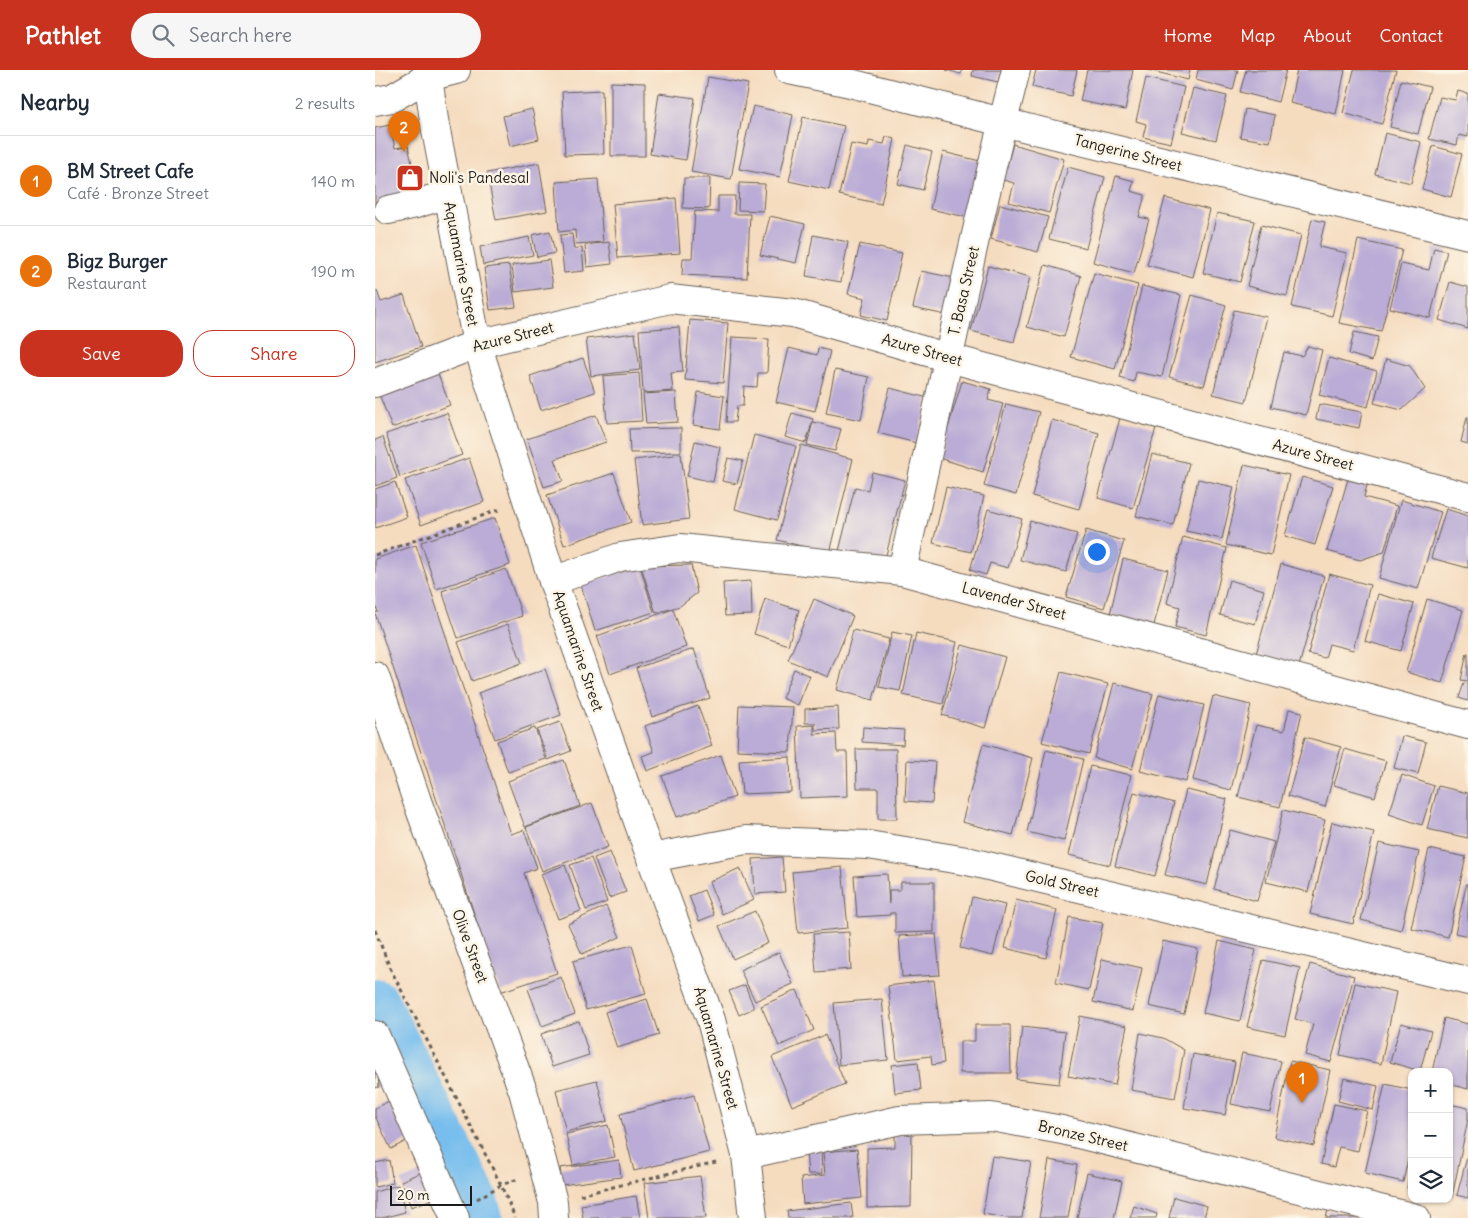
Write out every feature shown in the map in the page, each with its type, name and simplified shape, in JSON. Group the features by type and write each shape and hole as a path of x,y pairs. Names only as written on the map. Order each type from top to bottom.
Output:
{"street":[{"path":"375,101 392,98 428,73 456,70"},
{"name":"Tangerine Street","path":"789,70 846,82 1468,235"},
{"name":"T. Basa Street","path":"902,571 1016,70"},
{"name":"Aquamarine Street","path":"428,73 434,120 477,344 553,581 651,858 711,1020 746,1155 753,1218"},
{"path":"388,210 448,194"},
{"name":"Azure Street","path":"375,383 477,344 670,299 793,313 949,358 1468,497"},
{"name":"Lavender Street","path":"553,581 620,557 680,548 902,571 1468,724"},
{"name":"Olive Street","path":"375,676 417,802 523,1091 553,1210"},
{"name":"Gold Street","path":"651,858 745,840 868,845 967,861 1468,981"},
{"path":"375,1035 455,1218"},
{"name":"Bronze Street","path":"746,1155 900,1120 991,1117 1062,1130 1416,1218"}],"path":[{"path":"375,555 526,500"},
{"path":"375,930 390,968 501,1184 515,1218"},
{"path":"553,1210 746,1155"},
{"path":"489,1192 501,1184"}],"building":[{"path":"946,70 962,70 961,74"},
{"path":"973,70 1001,70 998,82 972,76"},
{"path":"1036,70 1077,70 1071,96 1032,87"},
{"path":"1087,70 1133,70 1125,110 1080,101"},
{"path":"1148,70 1190,70 1188,80"},
{"path":"1198,70 1238,70 1233,90 1196,80"},
{"path":"1246,70 1286,70 1278,102 1240,92"},
{"path":"1297,70 1345,70 1336,114 1290,103"},
{"path":"1354,70 1396,70 1382,124 1343,113"},
{"path":"708,77 748,84 731,179 691,172"},
{"path":"1146,78 1184,87 1171,143 1143,137 1146,124 1136,121"},
{"path":"1401,80 1430,87 1418,134 1390,127"},
{"path":"611,82 645,83 645,156 611,156"},
{"path":"1193,88 1227,96 1216,140 1182,132"},
{"path":"602,90 604,154 565,155 562,92"},
{"path":"1458,91 1468,94 1468,137 1459,135 1457,145 1429,139 1440,97 1455,100"},
{"path":"659,93 695,98 686,160 650,154"},
{"path":"753,106 793,115 780,177 739,169"},
{"path":"532,109 539,139 510,146 503,116"},
{"path":"1245,109 1275,115 1270,142 1240,137"},
{"path":"803,117 844,126 829,190 789,181"},
{"path":"390,125 395,148 408,146 419,194 375,203 375,128"},
{"path":"1385,133 1421,142 1411,183 1375,174"},
{"path":"886,137 895,139 881,204 839,195 851,144 868,147 869,141 884,144"},
{"path":"1013,144 1064,159 1049,213 1009,202 1014,183 1003,180"},
{"path":"907,145 932,152 923,190 898,184"},
{"path":"1433,146 1462,154 1451,197 1422,189"},
{"path":"943,152 984,162 971,218 930,209"},
{"path":"539,163 547,211 496,220 487,173"},
{"path":"1068,167 1105,177 1086,248 1049,239"},
{"path":"1116,176 1134,181 1131,191 1145,195 1139,217 1149,219 1134,273 1093,262"},
{"path":"684,178 710,178 709,209 683,208"},
{"path":"598,179 603,242 576,244 575,230 559,232 556,182"},
{"path":"739,183 765,184 763,211 738,210"},
{"path":"718,196 735,196 734,214 750,214 747,278 682,275 683,258 692,258 695,211 718,212"},
{"path":"676,198 680,253 618,258 613,204"},
{"path":"1165,198 1210,210 1193,277 1147,265"},
{"path":"1000,204 1048,217 1038,252 991,239"},
{"path":"1217,213 1255,221 1240,282 1203,273"},
{"path":"770,216 805,224 796,263 760,255"},
{"path":"1312,219 1325,222 1319,247 1347,253 1332,316 1292,307"},
{"path":"1261,225 1301,235 1287,296 1247,286"},
{"path":"550,231 555,253 537,257 532,235"},
{"path":"572,234 574,249 582,248 584,271 564,273 560,235"},
{"path":"813,235 848,242 841,282 806,276"},
{"path":"529,237 533,255 483,265 480,247"},
{"path":"1358,240 1402,250 1381,331 1339,323"},
{"path":"609,242 612,264 587,267 585,245"},
{"path":"860,244 902,253 887,321 861,315 865,298 848,294"},
{"path":"1434,248 1447,251 1430,318 1390,308 1401,264 1429,270"},
{"path":"549,260 553,287 515,292 512,265"},
{"path":"509,265 516,307 490,310 484,268"},
{"path":"1045,265 1081,276 1064,337 1027,327"},
{"path":"988,266 1030,277 1014,342 971,331"},
{"path":"921,271 954,278 946,315 913,308"},
{"path":"1094,273 1138,285 1115,369 1071,357"},
{"path":"1450,282 1468,287 1468,329 1439,320"},
{"path":"1142,286 1181,295 1162,377 1136,372 1134,382 1120,378"},
{"path":"375,291 377,291 381,302 404,295 421,347 375,362"},
{"path":"1192,295 1226,305 1204,386 1169,377"},
{"path":"1234,310 1267,317 1246,402 1213,394"},
{"path":"690,320 728,323 723,383 685,380"},
{"path":"679,327 683,372 671,373 673,391 643,393 639,330"},
{"path":"1354,332 1378,337 1372,361 1349,354"},
{"path":"635,333 640,370 591,376 586,339"},
{"path":"732,337 769,339 767,373 758,373 757,387 744,386 743,406 737,406 735,422 726,422"},
{"path":"1308,346 1322,350 1306,415 1271,407 1284,352 1302,356"},
{"path":"789,348 817,355 818,348 830,351 815,411 776,402"},
{"path":"583,358 595,392 541,410 530,376"},
{"path":"1329,358 1377,371 1368,407 1319,395"},
{"path":"1386,359 1410,366 1425,389 1402,410 1374,403"},
{"path":"436,369 450,405 392,428 378,391"},
{"path":"835,370 869,377 861,420 826,413"},
{"path":"639,373 642,421 607,423 603,376"},
{"path":"962,381 991,389 988,400 1003,404 983,472 939,458"},
{"path":"890,388 928,398 916,443 878,433"},
{"path":"676,392 678,422 646,424 643,394"},
{"path":"698,392 724,396 720,429 693,425"},
{"path":"1006,404 1039,412 1016,495 984,486"},
{"path":"1319,404 1362,412 1359,428 1316,419"},
{"path":"447,413 462,455 400,477 386,434"},
{"path":"792,413 813,419 806,443 785,437"},
{"path":"596,415 606,442 555,459 563,481 544,487 527,439"},
{"path":"1468,417 1468,444 1461,442"},
{"path":"1120,418 1156,428 1133,508 1098,498"},
{"path":"1052,420 1099,433 1079,509 1032,496"},
{"path":"813,422 841,429 835,451 807,445"},
{"path":"681,428 681,452 630,453 629,429"},
{"path":"754,435 796,446 777,520 735,509"},
{"path":"383,437 397,478 375,486 375,440"},
{"path":"695,441 720,447 713,482 687,476"},
{"path":"801,445 853,459 830,553 777,540"},
{"path":"681,454 689,519 642,525 634,460"},
{"path":"1152,454 1189,463 1173,525 1136,516"},
{"path":"469,458 484,502 421,525 405,480"},
{"path":"728,458 743,461 737,484 722,481"},
{"path":"1244,465 1289,475 1271,555 1226,545"},
{"path":"872,472 905,480 884,563 839,551 855,487 868,490"},
{"path":"1350,472 1369,477 1364,497 1397,506 1384,552 1360,560 1327,551"},
{"path":"614,473 631,522 564,545 547,495"},
{"path":"1302,477 1333,486 1315,545 1285,536"},
{"path":"1198,479 1234,487 1222,539 1186,531"},
{"path":"395,482 407,517 375,528 375,489"},
{"path":"946,487 984,496 971,552 933,543"},
{"path":"1401,500 1441,512 1418,589 1379,578"},
{"path":"988,509 1022,519 1008,568 990,563 986,575 970,570"},
{"path":"1446,509 1468,516 1468,568 1431,558"},
{"path":"495,518 510,565 436,589 421,542"},
{"path":"1030,521 1077,534 1066,572 1020,560"},
{"path":"1086,530 1124,541 1104,608 1066,597"},
{"path":"1183,537 1227,548 1206,635 1175,627 1180,607 1167,603"},
{"path":"416,545 511,834 524,830 537,868 524,873 557,973 500,992 375,613 378,612 375,604 375,559"},
{"path":"1123,559 1168,570 1154,625 1110,614"},
{"path":"1281,564 1324,576 1299,666 1256,654"},
{"path":"691,565 697,593 680,606 656,613 641,566"},
{"path":"640,566 654,612 595,631 581,585"},
{"path":"506,569 522,616 458,638 442,591"},
{"path":"1329,574 1370,585 1353,650 1329,644 1325,658 1308,654"},
{"path":"1229,580 1264,590 1255,624 1220,615"},
{"path":"751,581 752,615 725,616 723,583"},
{"path":"1378,594 1414,604 1401,651 1365,641"},
{"path":"765,599 799,610 788,645 754,634"},
{"path":"814,599 853,616 828,677 788,660"},
{"path":"1427,599 1463,610 1442,683 1406,672"},
{"path":"673,609 686,647 610,674 597,636"},
{"path":"508,624 522,663 472,681 458,642"},
{"path":"853,630 889,639 873,700 837,690"},
{"path":"892,632 912,636 900,691 879,687"},
{"path":"916,633 957,642 943,704 903,695"},
{"path":"962,645 1005,657 985,728 942,715"},
{"path":"694,649 710,698 652,717 636,668"},
{"path":"1468,653 1468,681 1461,680"},
{"path":"545,669 561,715 495,739 478,693"},
{"path":"794,669 810,676 798,705 782,698"},
{"path":"1061,672 1108,684 1089,754 1042,742"},
{"path":"1114,683 1153,694 1132,769 1094,758"},
{"path":"1464,683 1468,684 1468,701 1459,698"},
{"path":"1159,694 1204,705 1186,782 1140,771"},
{"path":"1213,696 1251,705 1231,790 1193,780"},
{"path":"739,705 793,707 790,752 737,750"},
{"path":"698,706 712,746 647,771 642,756 654,752 645,726"},
{"path":"838,707 839,729 815,730 815,723 805,723 805,709"},
{"path":"1289,709 1302,712 1280,807 1238,797 1256,725 1284,731"},
{"path":"560,722 571,751 548,760 537,730"},
{"path":"814,725 814,734 836,733 837,752 847,752 848,796 800,798 797,726"},
{"path":"863,727 904,730 903,745 862,742"},
{"path":"535,728 546,759 508,772 497,741"},
{"path":"1402,736 1426,742 1418,774 1394,768"},
{"path":"1305,737 1341,747 1325,807 1288,796"},
{"path":"983,744 1033,758 1013,835 962,822"},
{"path":"856,749 896,749 897,819 878,819 878,788 857,788"},
{"path":"1345,749 1386,761 1375,797 1334,785"},
{"path":"1046,750 1083,759 1064,841 1027,832"},
{"path":"721,755 735,797 677,817 662,776"},
{"path":"790,757 791,792 742,794 739,760"},
{"path":"564,760 580,806 525,827 508,781"},
{"path":"907,760 935,762 932,803 905,801"},
{"path":"1090,766 1131,775 1110,865 1069,855"},
{"path":"1402,775 1434,786 1422,825 1389,814"},
{"path":"1438,786 1468,793 1468,838 1427,829"},
{"path":"1186,790 1227,799 1207,885 1165,875"},
{"path":"1134,792 1174,803 1155,876 1115,866"},
{"path":"592,803 608,847 542,871 526,827"},
{"path":"1283,810 1325,820 1308,892 1266,882"},
{"path":"1332,822 1374,832 1353,924 1310,914"},
{"path":"1230,830 1274,842 1257,901 1214,889"},
{"path":"1379,843 1419,852 1401,930 1361,920"},
{"path":"1429,849 1466,857 1448,937 1411,928"},
{"path":"610,852 626,892 609,898 594,858"},
{"path":"782,857 785,892 755,894 753,859"},
{"path":"591,858 607,902 586,910 570,865"},
{"path":"565,865 581,911 558,919 541,874"},
{"path":"842,867 848,928 798,933 792,872"},
{"path":"740,868 754,900 722,914 709,882"},
{"path":"887,874 889,904 889,890 900,890 901,882 934,882 934,932 895,933 895,913 857,917 854,876"},
{"path":"1468,883 1468,936 1455,933"},
{"path":"704,890 714,915 699,921 689,896"},
{"path":"972,897 1005,905 993,956 960,948"},
{"path":"1016,900 1057,910 1046,958 1005,948"},
{"path":"606,906 620,937 582,954 568,924"},
{"path":"755,911 768,943 733,959 719,926"},
{"path":"1069,917 1103,923 1089,990 1056,983"},
{"path":"849,932 851,969 816,972 813,934"},
{"path":"936,934 940,975 902,977 899,936"},
{"path":"1163,941 1198,949 1184,1014 1149,1006"},
{"path":"1219,941 1256,950 1240,1021 1203,1013"},
{"path":"632,945 646,994 586,1010 573,961"},
{"path":"779,952 793,984 755,1001 740,970"},
{"path":"1102,959 1142,968 1133,1011 1093,1002"},
{"path":"1263,960 1300,968 1285,1035 1247,1027"},
{"path":"1310,964 1354,976 1331,1062 1305,1055 1313,1024 1295,1019"},
{"path":"561,977 575,1014 542,1026 528,989"},
{"path":"934,980 944,1063 932,1065 931,1056 897,1060 888,986"},
{"path":"1355,983 1396,992 1381,1064 1340,1055"},
{"path":"745,985 754,1008 739,1015 729,991"},
{"path":"797,990 814,1030 779,1046 761,1006"},
{"path":"647,999 659,1035 617,1048 605,1012"},
{"path":"882,999 888,1060 839,1065 834,1003"},
{"path":"1080,1016 1127,1026 1115,1085 1068,1076"},
{"path":"1444,1018 1468,1024 1468,1089 1453,1085 1453,1068 1433,1068"},
{"path":"579,1021 589,1055 552,1067 541,1034"},
{"path":"1401,1023 1431,1031 1421,1068 1410,1068 1390,1062"},
{"path":"975,1025 1010,1025 1011,1073 960,1073 960,1041 975,1041"},
{"path":"1022,1027 1065,1032 1059,1084 1016,1079"},
{"path":"1140,1033 1163,1038 1184,1050 1175,1098 1131,1090"},
{"path":"825,1035 845,1084 792,1106 772,1057"},
{"path":"1242,1053 1281,1061 1270,1112 1231,1104"},
{"path":"1193,1054 1235,1062 1225,1115 1184,1108"},
{"path":"1290,1061 1330,1070 1314,1146 1274,1137"},
{"path":"918,1062 921,1090 895,1093 892,1065"},
{"path":"375,1064 377,1064 379,1087 375,1088"},
{"path":"1344,1078 1378,1086 1373,1110 1338,1101"},
{"path":"597,1080 607,1121 566,1132 556,1090"},
{"path":"1385,1084 1408,1089 1408,1159 1403,1182 1365,1173"},
{"path":"694,1095 709,1152 634,1171 620,1114"},
{"path":"389,1101 408,1140 391,1149 375,1116 375,1108"},
{"path":"1334,1104 1367,1111 1358,1151 1339,1147 1334,1167 1321,1164"},
{"path":"1453,1105 1468,1108 1468,1119 1453,1192"},
{"path":"608,1125 615,1157 573,1165 566,1134"},
{"path":"895,1134 912,1134 911,1207 867,1208 867,1148 895,1147"},
{"path":"857,1149 862,1198 803,1204 801,1178 825,1175 823,1152"},
{"path":"821,1150 822,1174 808,1174 806,1152"},
{"path":"992,1156 1031,1162 1022,1218 1007,1218 983,1214"},
{"path":"1468,1157 1468,1198 1457,1195"},
{"path":"389,1160 393,1183 375,1187 375,1163"},
{"path":"619,1160 621,1177 562,1185 560,1168"},
{"path":"1049,1160 1077,1165 1068,1218 1039,1218"},
{"path":"424,1171 435,1198 411,1207 401,1181"},
{"path":"1087,1173 1122,1181 1114,1218 1077,1218"},
{"path":"700,1176 706,1218 649,1218 644,1183"},
{"path":"398,1185 405,1212 375,1218 375,1192"},
{"path":"636,1196 640,1218 583,1218 581,1205"},
{"path":"1174,1197 1207,1206 1204,1218 1169,1218"},
{"path":"851,1203 853,1218 788,1218 787,1211"},
{"path":"1134,1206 1157,1214 1156,1218 1130,1218"},
{"path":"1328,1210 1360,1218 1326,1218"}],"waterway":[{"path":"375,1004 472,1198 478,1218"}],"place":[{"name":"Bigz Burger","path":"404,152"},
{"name":"Noli's Pandesal","path":"410,178"},
{"name":"BM Street Cafe","path":"1302,1103"}]}
